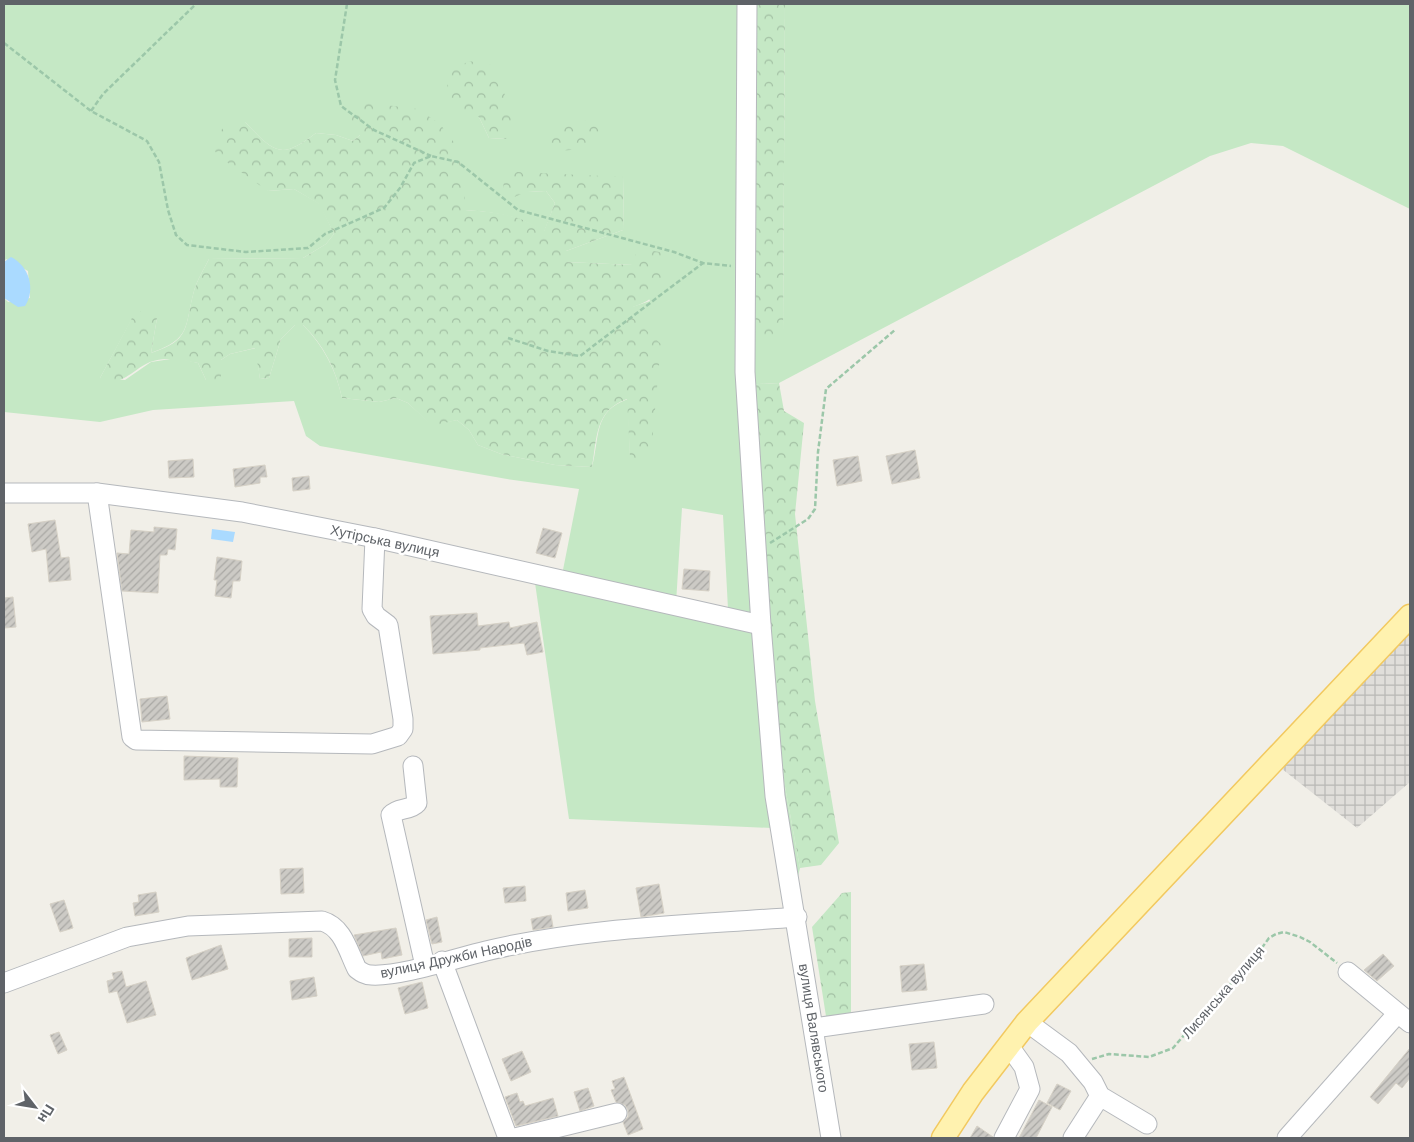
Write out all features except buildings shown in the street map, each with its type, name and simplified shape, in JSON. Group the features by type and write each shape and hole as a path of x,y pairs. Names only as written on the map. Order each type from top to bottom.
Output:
{"main road":[{"path":"943,1138 973,1092 1027,1022 1410,616"}],"street":[{"name":"вулиця Валявського","path":"748,4 745,372 761,625 775,796 831,1138"},
{"name":"Хутірська вулиця","path":"4,493 97,492 242,512 375,538 761,625"},
{"path":"97,492 132,737 136,740 372,744 398,736 403,729 403,719 388,625 376,616 372,609 375,538"},
{"path":"413,766 417,803 414,806 396,811 391,815 434,964 508,1138"},
{"name":"вулиця Дружби Народів","path":"4,982 127,937 188,926 301,920 331,923 339,930 357,969 363,973 385,974 434,964 528,940 796,918"},
{"path":"1287,1138 1403,1018 1348,972"},
{"path":"814,1028 984,1004"},
{"path":"1027,1022 1069,1053 1093,1082 1100,1096 1147,1124"},
{"path":"1004,1138 1030,1089 1024,1067 1009,1046"},
{"path":"1073,1138 1100,1096"},
{"path":"515,1138 617,1113"}],"path":[{"path":"91,111 103,94 196,4"},
{"path":"347,4 335,80 341,106 374,130 431,156 458,162 518,210 674,252 703,263 745,268"},
{"path":"4,43 91,111 147,141 159,162 168,210 176,235 187,245 246,252 308,248 325,234 384,208 400,188 414,163 431,156"},
{"path":"508,338 548,352 580,356 703,263"},
{"path":"756,552 808,519 816,509 818,452 826,389 896,329"},
{"name":"Лисянська вулиця","path":"1069,1053 1089,1060 1110,1054 1149,1057 1173,1048 1216,998 1248,967 1269,938 1284,932 1310,942 1348,972"}],"shaded area":[{"path":"1410,626 1410,782 1357,828 1277,765"}],"green space":[{"path":"4,4 743,4 783,333 785,4 1410,4 1410,209 1283,146 1251,143 1210,156 779,383 741,385 758,640 800,868 790,909 772,828 569,819 533,569 562,575 579,489 507,479 320,446 306,436 294,401 153,410 100,422 4,412 4,298 8,302 30,298 28,271 6,259 4,262","holes":["479,117 506,139 489,138","245,122 271,146 285,150 304,142 316,133 336,135 353,141 360,135 465,187 465,210 506,215 535,226 544,232 555,203 546,191 526,192 624,177 623,230 566,251 566,262 633,265 650,301 632,307 629,315 630,456 628,399 609,410 603,418 592,467 555,465 501,454 478,445 469,430 457,420 432,425 408,403 396,398 379,402 342,398 328,358 303,325 295,325 281,339 269,378 260,379 256,348 230,354 221,360 221,378 206,380 198,363 177,358 151,362 125,380 100,378 133,317 157,318 151,353 164,348 180,337 187,323 195,287 209,259 303,258 326,244 334,234 320,204 294,189 268,191","682,508 723,515 728,609 676,603"]},
{"path":"743,4 785,4 783,333 753,338"},
{"path":"469,61 497,66 512,122 506,139 489,138 479,117 457,114 443,98 453,70"},
{"path":"369,103 418,109 440,124 459,149 465,187 465,210 515,217 544,231 555,203 546,191 526,192 512,198 503,191 504,177 517,172 624,177 623,230 566,251 566,262 632,265 638,248 665,253 659,288 650,299 633,307 630,315 661,344 651,454 640,459 630,457 627,399 609,410 603,418 599,426 592,467 555,465 501,454 478,445 469,430 457,420 432,426 408,403 396,398 379,402 342,398 328,358 303,325 295,325 281,339 269,378 260,379 255,348 230,354 221,360 221,378 212,383 206,380 198,363 174,359 150,362 121,380 108,384 100,378 133,316 143,310 157,318 151,353 174,343 180,337 187,323 195,287 209,259 303,258 326,244 334,234 319,204 294,189 268,191 218,156 212,146 225,124 245,122 271,146 285,150 304,142 316,133 336,135 353,141 360,135 350,118 356,105"},
{"path":"594,120 600,132 594,148 559,151 549,142 549,131 563,123"},
{"path":"779,383 784,411 804,423 795,514 815,701 839,843 821,865 800,868 758,640 741,385"},
{"path":"851,892 851,1026 828,1029 812,927 842,893"}],"water":[{"path":"11,257 22,266 29,278 30,292 25,306 18,307 4,298 4,262"},
{"path":"212,529 235,532 233,542 211,539"}]}
